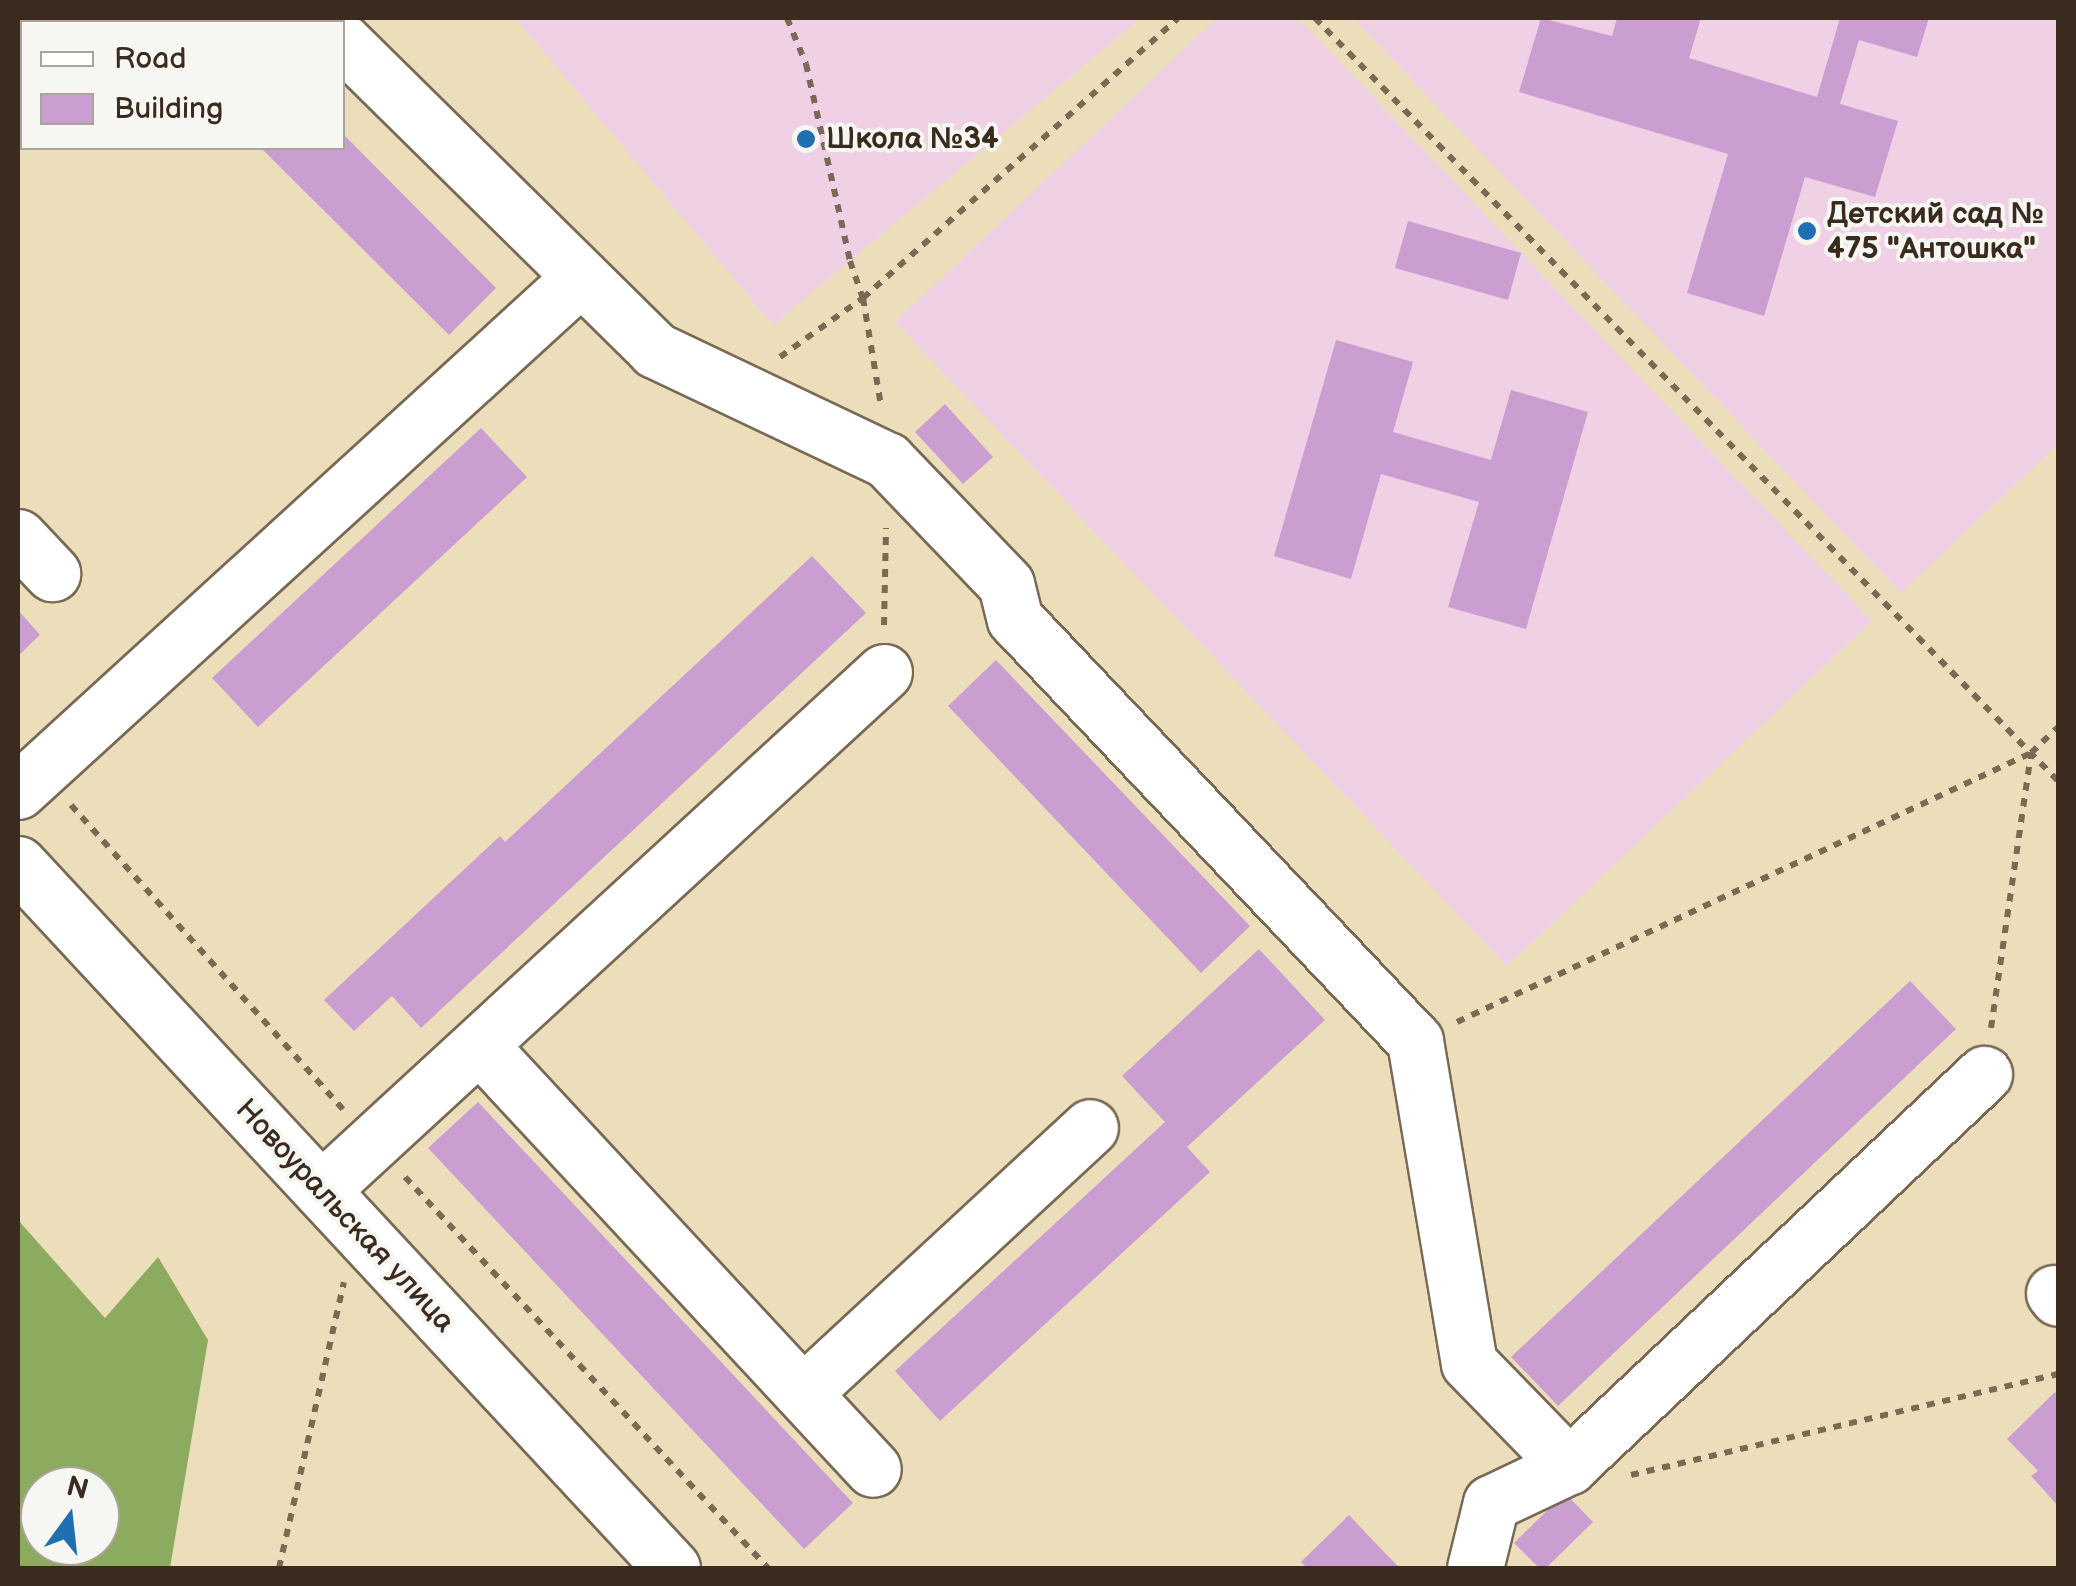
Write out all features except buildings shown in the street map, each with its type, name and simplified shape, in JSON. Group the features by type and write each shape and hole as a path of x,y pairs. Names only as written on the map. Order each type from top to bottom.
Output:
{"street":[{"path":"345,44 655,350 886,460 1006,584 1014,619 1416,1041 1469,1364 1569,1466"},
{"path":"18,792 581,277"},
{"path":"338,1209 480,1046 884,672"},
{"name":"Новоуральская улица","path":"18,864 672,1568"},
{"path":"480,1046 874,1469"},
{"path":"1476,1568 1492,1503 1569,1466 1984,1074"},
{"path":"802,1392 1090,1128"}],"path":[{"path":"788,18 806,64 850,261 863,298 886,460 884,672"},
{"path":"767,358 782,356 863,298 1178,18"},
{"path":"1316,18 2058,782"},
{"path":"1416,1041 2031,753 2058,727"},
{"path":"1984,1074 2031,753"},
{"path":"279,1568 338,1209"},
{"path":"1569,1466 1602,1482 2058,1374"}],"shaded area":[{"name":"Школа №34","path":"515,18 1141,18 773,325"},
{"path":"1217,18 1298,18 1872,621 1507,966 895,322"},
{"name":"Детский сад № 475 \"Антошка\"","path":"1353,18 2058,18 2058,444 1901,593"}],"green space":[{"path":"18,1220 105,1318 158,1257 208,1340 170,1568 18,1568"}],"place":[{"name":"Школа №34","path":"806,139"},
{"name":"Детский сад № 475 \"Антошка\"","path":"1807,231"}]}
